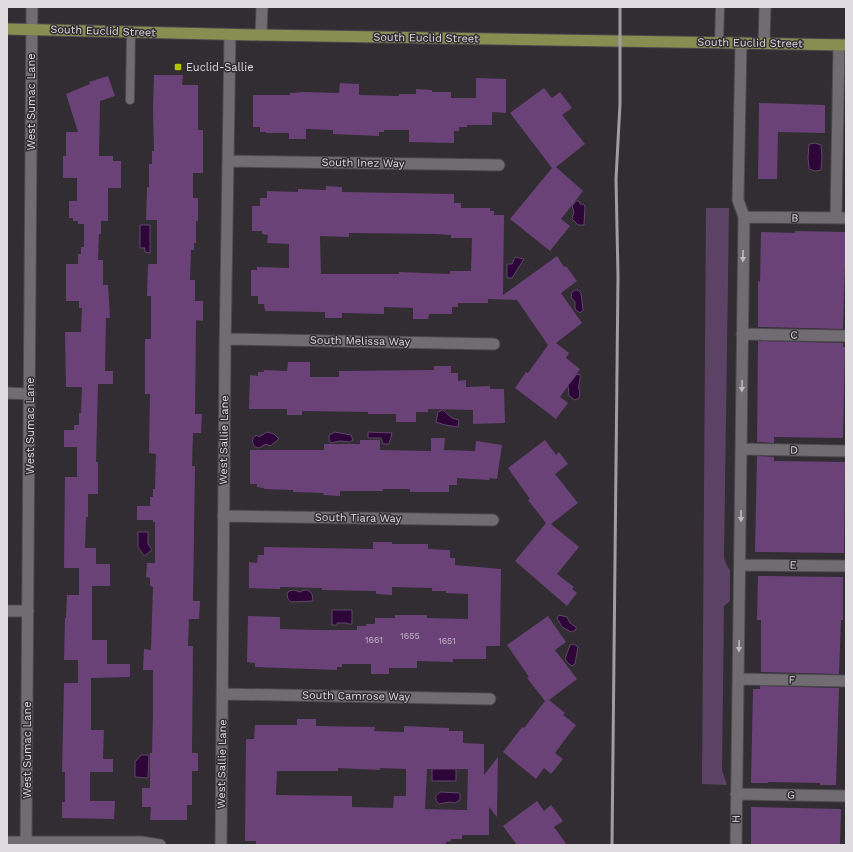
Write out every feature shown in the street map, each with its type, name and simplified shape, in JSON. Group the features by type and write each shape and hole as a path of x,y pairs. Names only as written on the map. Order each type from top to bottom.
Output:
{"main road":[{"name":"South Euclid Street","path":"7,29 230,35 842,45"}],"street":[{"name":"West Sumac Lane","path":"26,844 32,7"},
{"path":"261,35 262,7"},
{"path":"764,43 765,7"},
{"name":"West Sallie Lane","path":"221,845 225,339 230,35"},
{"name":"H","path":"736,845 744,217 738,200 741,43"},
{"path":"841,218 842,45"},
{"name":"South Inez Way","path":"228,161 499,165"},
{"name":"B","path":"744,217 841,218"},
{"name":"C","path":"742,334 846,336"},
{"name":"South Melissa Way","path":"225,339 494,344"},
{"path":"7,393 30,394"},
{"name":"D","path":"741,449 846,451"},
{"name":"South Tiara Way","path":"224,516 493,520"},
{"name":"E","path":"740,565 846,566"},
{"path":"7,611 28,611"},
{"name":"F","path":"738,679 846,681"},
{"name":"South Camrose Way","path":"222,694 490,699"},
{"name":"G","path":"736,794 846,796"},
{"path":"7,842 26,844 141,842 160,845"}],"lane":[{"path":"719,43 720,7"},
{"path":"130,100 131,32"}],"shaded area":[{"path":"815,143 821,145 822,157 821,170 815,171 809,169 808,157 809,144"},
{"path":"576,201 579,201 580,204 585,206 584,225 578,225 572,219 574,212 572,206"},
{"path":"706,208 729,208 724,557 730,570 730,601 724,606 722,770 727,785 702,784"},
{"path":"140,225 150,225 150,253 145,252 145,248 140,248"},
{"path":"515,257 524,259 512,278 507,278 507,264 512,264"},
{"path":"578,290 581,293 583,310 580,313 575,309 575,302 571,297 572,292"},
{"path":"577,374 580,375 580,394 579,398 575,400 569,396 568,385"},
{"path":"443,410 452,418 459,420 458,427 436,422 438,412"},
{"path":"267,432 274,434 279,439 270,446 266,444 259,448 255,447 252,442 253,438 257,435 259,437"},
{"path":"335,432 351,435 353,440 350,442 340,441 331,443 329,440 329,435"},
{"path":"368,432 392,433 389,444 383,444 381,438 368,438"},
{"path":"138,532 148,532 148,544 152,550 144,556 138,547"},
{"path":"294,590 300,592 308,590 312,594 313,601 291,602 288,599 287,594 289,591"},
{"path":"332,610 352,610 352,624 337,623 337,625 332,625"},
{"path":"559,615 567,617 570,623 576,627 576,630 571,632 562,627 557,618"},
{"path":"574,644 578,647 575,664 572,666 565,659 570,645"},
{"path":"141,755 149,755 148,778 135,777 135,762"},
{"path":"432,769 456,769 456,781 432,781"},
{"path":"441,792 459,793 460,800 455,803 449,802 439,804 436,801 436,797 437,794"}],"building":[{"path":"154,75 183,75 182,85 198,85 198,130 203,130 203,173 193,173 193,198 198,198 198,221 196,221 196,243 194,243 194,250 191,250 190,280 195,280 195,301 203,301 203,321 196,320 195,414 202,414 201,433 193,433 192,466 195,466 193,601 200,601 199,619 189,619 188,646 193,646 192,753 198,753 198,771 192,771 192,805 187,805 187,820 150,820 151,807 142,807 142,788 150,788 150,753 152,753 153,670 143,670 144,649 151,650 153,587 150,586 150,578 146,577 147,563 155,563 155,522 153,522 153,520 137,520 137,506 150,506 150,497 153,497 153,489 155,489 156,454 149,453 150,394 145,394 145,339 151,339 151,296 147,296 148,264 157,264 157,220 146,220 147,187 149,187 149,164 152,164 152,151 154,151"},
{"path":"108,76 115,96 100,101 99,156 113,156 113,161 121,161 121,188 108,188 108,221 101,221 98,260 103,260 103,285 108,285 110,318 106,318 105,371 113,371 113,384 98,384 96,462 98,462 98,494 88,494 88,517 86,517 85,548 96,548 96,564 110,564 110,586 92,586 92,640 107,640 107,664 130,664 130,677 91,678 91,730 104,730 103,759 113,759 113,772 90,772 90,801 115,801 114,819 62,818 62,802 65,802 65,772 62,772 64,683 78,683 78,660 64,660 65,618 67,595 79,595 79,568 64,568 65,477 77,477 77,447 64,447 64,430 74,430 74,425 79,425 82,387 66,387 65,332 81,332 82,308 79,308 79,301 66,301 66,264 78,264 78,254 81,254 81,247 84,247 84,224 78,224 78,221 73,221 73,218 69,218 69,201 77,201 77,178 63,178 63,156 66,156 66,132 78,132 66,94 90,84 89,82"},
{"path":"476,78 506,79 506,113 492,112 492,125 467,125 467,127 459,127 459,131 454,131 454,143 409,142 409,130 384,130 384,132 379,132 379,136 333,134 333,130 306,129 306,139 289,139 289,133 260,132 260,127 253,127 253,95 290,95 290,93 304,92 339,93 340,83 359,84 359,95 399,96 399,94 416,94 416,89 432,90 432,92 451,92 451,98 476,98"},
{"path":"544,88 552,98 560,92 572,108 562,115 585,144 556,167 583,191 561,219 570,226 550,251 510,219 552,168 510,113"},
{"path":"759,103 825,105 825,133 778,132 777,179 758,179"},
{"path":"326,186 342,187 342,192 454,194 454,203 461,203 461,208 490,208 490,211 494,211 494,215 504,215 503,295 557,256 564,267 566,266 577,281 561,293 582,323 556,343 569,353 566,358 580,369 560,397 568,403 556,419 515,388 548,345 517,300 488,299 488,303 458,303 458,307 452,307 452,314 429,314 428,319 413,319 413,308 384,307 384,314 342,313 342,318 325,318 325,312 265,311 264,304 258,304 258,296 251,296 251,270 257,270 257,267 289,268 289,244 267,243 268,235 262,234 262,231 252,231 252,206 260,206 260,198 267,198 267,191 298,192 298,189 326,190","holes":["349,233 451,235 451,238 472,238 471,271 450,271 450,274 399,272 399,274 321,274 320,236 349,237"]},
{"path":"795,231 846,232 843,329 758,327 758,281 760,282 761,232 795,233"},
{"path":"758,341 843,343 843,347 845,347 843,438 774,437 774,443 757,442"},
{"path":"288,362 310,362 310,377 339,377 339,371 434,370 434,366 451,366 451,373 458,373 458,381 466,380 466,387 490,386 490,389 504,389 505,423 473,424 473,410 428,409 428,412 416,412 416,422 396,422 396,414 302,411 302,415 287,415 287,409 249,409 250,375 258,376 258,372 264,372 264,370 287,371"},
{"path":"431,438 445,438 444,450 475,451 476,441 502,445 497,479 457,478 457,485 449,485 449,492 410,492 410,489 383,489 383,491 340,491 340,496 323,495 324,493 293,492 293,490 264,489 257,487 257,484 250,484 250,450 324,450 324,444 360,444 360,440 380,440 380,450 431,451"},
{"path":"545,440 556,455 559,452 568,464 555,474 578,503 551,524 579,547 557,574 574,587 572,589 577,593 567,606 515,561 546,523 528,500 530,499 508,468"},
{"path":"757,456 774,457 774,461 845,462 844,553 755,552"},
{"path":"373,542 392,542 392,544 428,544 428,549 450,550 450,558 455,558 455,565 501,569 500,646 486,646 486,659 453,659 453,662 417,661 417,668 389,668 389,674 371,674 371,664 342,664 342,667 337,667 337,670 255,667 255,663 247,662 248,616 280,617 280,629 320,630 357,630 357,626 375,624 375,618 395,618 395,615 427,615 427,618 468,619 468,594 432,591 432,588 392,587 392,595 376,594 376,591 322,590 322,588 249,588 249,562 257,563 258,555 264,555 264,547 373,549"},
{"path":"758,576 843,577 843,620 841,620 839,674 761,672 761,620 757,620"},
{"path":"548,616 566,642 555,650 577,679 549,700 565,713 563,715 576,725 555,753 563,759 551,774 544,768 536,779 503,752 522,727 524,728 545,701 527,678 529,677 507,645"},
{"path":"760,686 839,688 836,785 820,785 820,783 751,783 753,689 760,689"},
{"path":"297,719 316,719 316,726 375,727 374,731 404,732 404,726 449,728 449,731 463,731 463,743 484,744 484,775 498,757 497,817 489,807 489,835 462,835 462,839 451,839 451,841 446,842 446,845 256,845 256,841 245,841 246,739 254,739 255,725 297,725","holes":["338,768 380,770 380,768 406,769 406,796 394,796 393,808 352,807 352,796 276,795 277,771 338,771","427,769 468,769 467,810 425,809"]},
{"path":"537,801 544,811 551,805 563,821 554,827 567,845 517,845 503,826"},
{"path":"751,807 841,809 840,845 751,845"}],"railway":[{"path":"612,845 618,276 616,179 620,104 620,7"}],"place":[{"name":"Euclid-Sallie","path":"178,67"}]}
